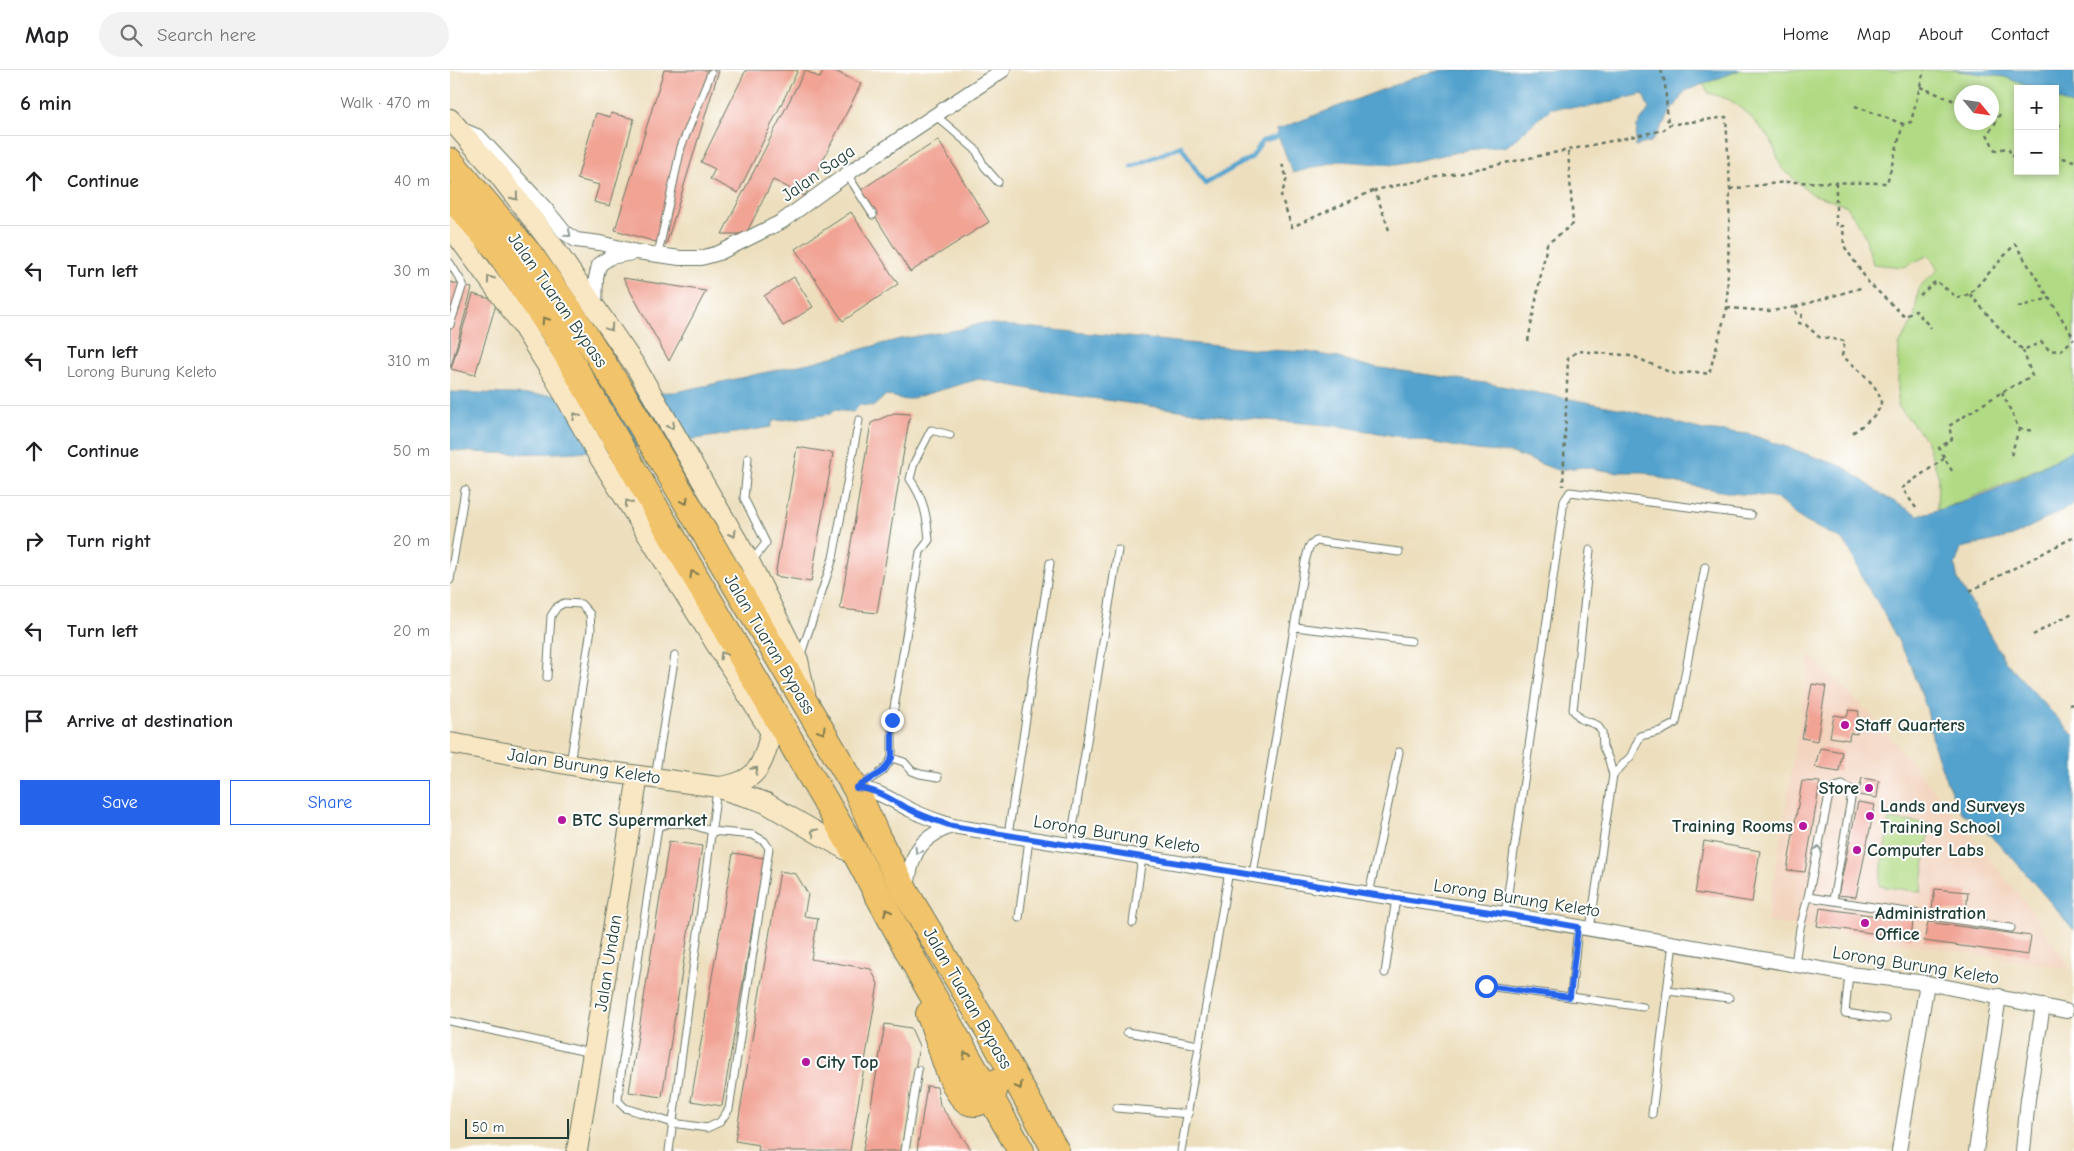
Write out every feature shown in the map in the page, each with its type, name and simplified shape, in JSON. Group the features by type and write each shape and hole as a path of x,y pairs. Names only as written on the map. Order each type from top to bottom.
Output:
{"highway":[{"name":"Jalan Tuaran Bypass","path":"450,161 530,255 570,311 622,393 856,788 877,837 906,893 990,1033 1056,1151"},
{"name":"Jalan Tuaran Bypass","path":"450,196 497,249 555,334 857,856 1021,1151"},
{"path":"906,893 913,921 991,1062 996,1081 995,1089 990,1097"}],"street":[{"name":"Jalan Saga","path":"455,124 479,136 544,206 565,233 576,240 600,242 637,252 701,258 719,253 780,222 847,174 1003,70"},
{"path":"455,124 498,174 595,305 650,390 750,563 798,660 808,708"},
{"path":"450,226 513,312 555,378 598,454 812,797 857,856"},
{"name":"Jalan Saga","path":"595,305 596,278 599,265 610,257 637,252"},
{"name":"Jalan Burung Keleto","path":"450,743 647,777 718,787 732,786 756,771 763,762 771,732"},
{"name":"Jalan Undan","path":"577,1151 647,777"},
{"name":"Jalan Burung Keleto","path":"718,787 736,796 754,798 766,803 857,856"},
{"name":"Lorong Burung Keleto","path":"856,788 870,789 885,795 910,810 952,826 1369,894 1504,914 1849,974 1927,983 1999,996 2070,1013"},
{"path":"906,893 909,870 924,840 936,831 952,826"},
{"path":"1899,1151 1927,983"},
{"path":"1976,1151 1999,996"},
{"path":"2022,1151 2028,1099 2043,1006"}],"lane":[{"path":"658,254 681,147 711,73"},
{"path":"935,115 976,150 984,166 998,182"},
{"path":"847,174 873,215"},
{"path":"450,263 463,284 450,325"},
{"path":"798,660 833,558 859,420"},
{"path":"856,788 883,771 892,758 892,720 918,561 920,552 929,540 927,515 917,490 910,479 914,463 931,430 950,435"},
{"path":"748,458 744,498 766,542 750,563"},
{"path":"450,580 465,490"},
{"path":"1504,914 1564,501 1567,494 1570,492 1751,515"},
{"path":"1253,874 1309,547 1316,541 1399,552"},
{"path":"1070,846 1118,550"},
{"path":"1570,997 1613,775 1602,747 1602,732 1597,725 1581,718 1573,710 1590,550"},
{"path":"1008,835 1050,563"},
{"path":"1613,775 1631,756 1640,736 1661,731 1676,723 1705,568"},
{"path":"547,676 551,616 557,607 564,603 581,604 590,614 591,629 570,764"},
{"path":"1295,627 1411,641"},
{"path":"647,777 675,655"},
{"path":"1369,894 1399,752"},
{"path":"892,758 904,762 912,771 938,776"},
{"path":"1794,964 1829,795 1836,787 1842,785 1850,789 1851,799 1833,900"},
{"path":"669,1151 718,787"},
{"path":"669,823 689,824 712,831 753,835 764,841 769,848 729,1110 720,1122 707,1128 673,1123 625,1108 618,1101 618,1087 658,827 669,823"},
{"path":"1019,918 1029,839"},
{"path":"1133,923 1142,857"},
{"path":"1181,1151 1189,1114 1199,1045 1230,870"},
{"path":"1808,897 2011,928"},
{"path":"1385,973 1396,898"},
{"path":"1652,1114 1673,943"},
{"path":"1849,974 1845,1013 1886,1019"},
{"path":"1486,986 1643,1007"},
{"path":"1667,991 1730,998"},
{"path":"450,1021 594,1054"},
{"path":"1127,1032 1199,1045"},
{"path":"905,1151 918,1070"},
{"path":"1116,1108 1189,1114"}],"path":[{"path":"1282,164 1287,178 1281,196 1292,227 1375,190 1664,130 1668,125 1666,83 1661,70"},
{"path":"1855,106 1903,124 1910,122 1924,70"},
{"path":"1920,87 1954,101"},
{"path":"1563,486 1568,358 1578,351 1624,355 1634,357 1674,374 1696,372 1710,374 1727,308 1730,188 1726,117 1668,125"},
{"path":"2058,130 2060,123"},
{"path":"1730,188 1786,182 1887,182 1903,124"},
{"path":"1990,130 1986,134 1995,150 2008,148 2012,156 2014,156"},
{"path":"1528,341 1547,244 1573,224 1568,150"},
{"path":"2059,157 2074,161"},
{"path":"1836,182 1836,226 1843,226 1844,246 1869,283 1905,317 1915,310 1931,328"},
{"path":"1375,190 1389,230"},
{"path":"1920,295 1936,281 1958,298 1970,294 2015,244 2074,338 2061,350 2050,351 2042,342 2023,350"},
{"path":"1727,308 1772,311 1795,307 1864,287"},
{"path":"1952,471 1939,448 1952,439 1948,426 2002,392 2032,376 2023,350 2001,330 1970,294"},
{"path":"2018,307 2050,298"},
{"path":"1795,307 1796,313 1802,315 1799,323 1806,325 1819,337 1844,341 1842,356 1866,376 1880,396 1880,407 1852,434"},
{"path":"2002,392 2019,429 2010,459"},
{"path":"2019,429 2034,431"},
{"path":"1916,508 1902,488 1945,458"},
{"path":"1970,591 2074,537"},
{"path":"2033,635 2074,612"},
{"path":"2069,705 2074,704"}],"shaded area":[{"name":"Lands and Surveys Training School","path":"1810,655 1878,722 2031,910 2070,969 1767,922"}],"green space":[{"path":"1740,70 1953,70 2005,77 2024,85 2014,85 2014,175 2059,175 2059,100 2074,106 2074,449 2024,475 1937,511 1938,475 1926,440 1898,406 1898,384 1899,345 1914,319 1919,287 1938,270 1929,255 1904,267 1873,264 1865,236 1847,206 1812,194 1782,169 1771,140 1748,114 1730,100 1709,93 1703,84"},
{"path":"1889,819 1930,824 1921,892 1879,886"}],"water":[{"path":"1443,70 1740,70 1685,91 1651,142 1635,146 1637,126 1649,109 1643,94 1589,107 1551,108 1507,146 1467,150 1396,165 1339,161 1293,173 1276,130 1421,75"},
{"path":"1953,70 2074,70 2074,106 2059,100 2059,85 2024,85 2005,77"},
{"path":"983,323 1249,349 1308,352 1367,366 1485,383 1623,409 1703,430 1749,434 1844,467 1884,496 1918,515 1959,504 1999,488 2074,449 2074,504 2013,536 1961,548 1955,565 1958,580 2005,661 2074,736 2074,930 2015,861 1980,825 1961,812 1946,780 1934,746 1927,710 1911,665 1877,601 1866,585 1848,546 1839,538 1806,522 1794,514 1783,502 1773,497 1731,493 1668,481 1643,472 1614,472 1583,467 1557,470 1512,453 1475,450 1339,426 1231,417 1039,391 979,379 906,400 886,395 874,406 860,405 853,412 833,410 831,414 773,421 771,427 691,440 611,449 530,454 450,450 450,392 540,395 676,392 813,362 900,339 962,329"}],"building":[{"path":"664,70 719,70 666,245 615,230"},
{"path":"746,70 798,70 738,193 710,179 715,169 701,162"},
{"path":"805,70 820,78 824,70 833,70 861,84 805,196 773,180 746,234 722,234"},
{"path":"596,113 610,117 611,113 634,119 610,206 594,202 599,185 577,179"},
{"path":"938,140 989,222 910,272 859,191"},
{"path":"851,212 898,284 843,321 795,249"},
{"path":"794,277 813,307 783,326 764,296"},
{"path":"623,278 706,291 669,361"},
{"path":"450,282 472,288 451,367 450,367"},
{"path":"473,294 497,301 475,375 451,369"},
{"path":"894,413 910,414 877,613 840,609 871,423"},
{"path":"797,447 833,453 811,582 775,576"},
{"path":"1812,684 1826,686 1817,741 1802,738"},
{"name":"Staff Quarters","path":"1849,710 1859,711 1857,734 1850,733 1849,740 1830,737 1834,715 1847,717"},
{"path":"1820,748 1842,752 1839,771 1815,767"},
{"name":"Store","path":"1862,778 1879,781 1877,798 1858,795"},
{"name":"Training Rooms","path":"1802,781 1820,782 1805,872 1787,870"},
{"name":"Computer Labs","path":"1858,802 1875,805 1856,897 1838,895"},
{"path":"669,841 702,846 662,1097 629,1092"},
{"path":"1704,841 1760,851 1752,902 1695,893"},
{"path":"733,853 764,858 722,1106 691,1101"},
{"name":"City Top","path":"780,871 796,874 808,894 804,916 818,918 811,959 871,969 878,984 850,1151 758,1151 759,1145 735,1141"},
{"path":"1935,889 1968,892 1966,912 1932,909"},
{"name":"Administration Office","path":"1820,908 1913,921 1911,938 1817,926"},
{"path":"1928,922 2031,936 2028,955 1924,941"},
{"path":"885,1024 911,1028 919,1046 901,1151 863,1151"},
{"path":"927,1086 937,1087 940,1105 972,1151 917,1151"}],"waterway":[{"path":"1131,167 1181,146 1205,184 1252,157 1262,141 1279,136 1284,138"}],"place":[{"name":"Staff Quarters","path":"1845,725"},
{"name":"Store","path":"1869,788"},
{"name":"Lands and Surveys Training School","path":"1870,816"},
{"name":"BTC Supermarket","path":"562,820"},
{"name":"Training Rooms","path":"1803,826"},
{"name":"Computer Labs","path":"1857,850"},
{"name":"Administration Office","path":"1865,923"},
{"name":"City Top","path":"806,1062"}],"route":[{"path":"892,720 892,758 883,771 856,788 870,789 885,795 910,810 952,826 1578,927 1570,997 1486,986"}]}
